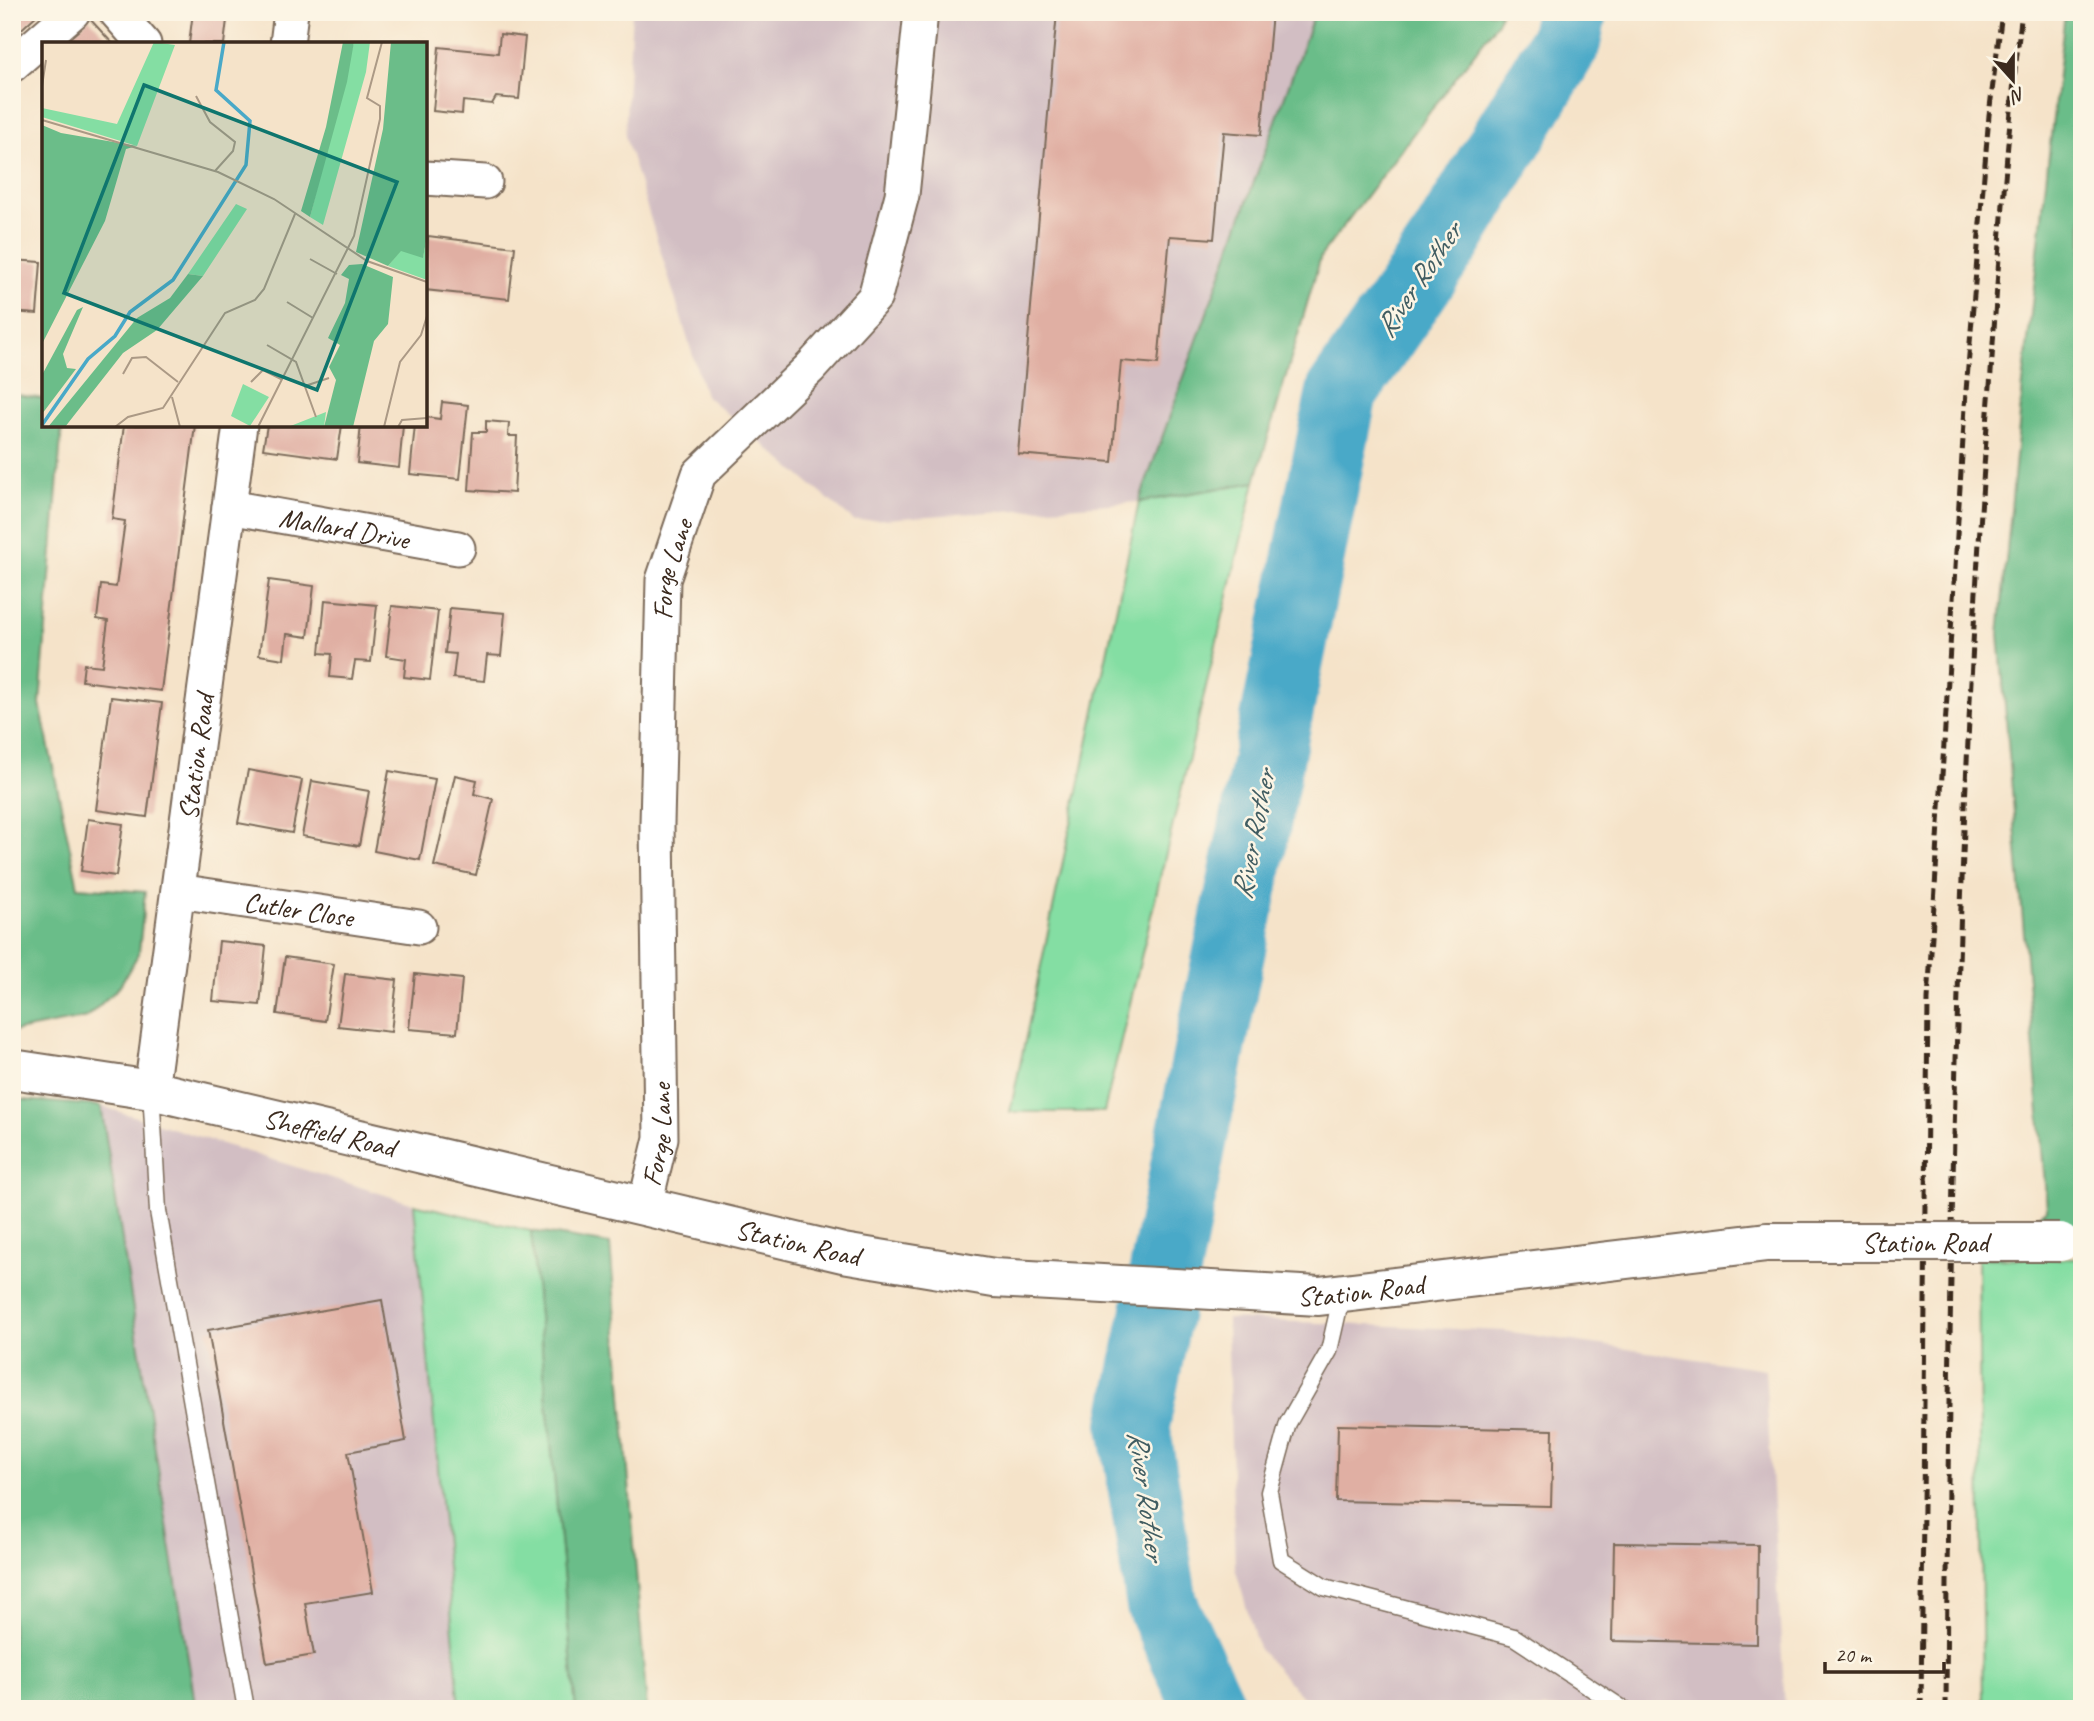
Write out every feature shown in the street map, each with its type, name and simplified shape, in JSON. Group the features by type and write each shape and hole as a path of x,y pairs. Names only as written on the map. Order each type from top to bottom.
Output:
{"main road":[{"name":"Sheffield Road","path":"12,1069 151,1090 645,1205"},
{"name":"Station Road","path":"645,1205 843,1253 994,1278 1319,1296 1767,1242 2071,1242"}],"street":[{"path":"12,65 73,12"},
{"path":"116,12 142,42"},
{"path":"287,42 291,12"},
{"name":"Forge Lane","path":"645,1205 661,1138 657,824 663,580 699,474 810,368 875,297 902,195 921,12"},
{"path":"427,178 485,182"},
{"name":"Station Road","path":"151,1090 240,427"},
{"name":"Mallard Drive","path":"229,507 458,548"},
{"name":"Cutler Close","path":"178,891 419,927"}],"lane":[{"path":"151,1090 162,1237 246,1709"},
{"path":"1342,1293 1329,1351 1288,1423 1269,1492 1281,1560 1324,1587 1514,1637 1623,1709"}],"shaded area":[{"path":"632,12 1315,12 1139,502 854,521 705,395 625,136"},
{"path":"101,1106 414,1204 460,1709 196,1709"},
{"path":"1227,1319 1504,1331 1765,1369 1785,1709 1365,1709 1302,1697 1258,1648 1235,1567"}],"green space":[{"path":"1315,12 1501,12 1497,23 1321,256 1255,482 1139,502"},
{"path":"2065,12 2082,12 2082,1246 1979,1258 2047,1209 1999,634 2023,384"},
{"path":"12,394 42,399 42,427 62,427 40,704 78,887 145,892 139,953 119,987 87,1017 12,1032"},
{"path":"1255,482 1104,1112 1010,1112 1139,502"},
{"path":"12,1099 101,1106 196,1709 12,1709"},
{"path":"414,1204 531,1231 576,1709 460,1709"},
{"path":"531,1231 610,1244 647,1709 576,1709"},
{"path":"1978,1258 2082,1259 2082,1709 1983,1709"}],"building":[{"path":"12,12 40,12 12,38"},
{"path":"193,12 228,12 224,42 189,42"},
{"path":"1057,12 1272,12 1261,135 1224,132 1214,239 1170,236 1158,364 1121,361 1112,462 1018,454"},
{"path":"89,18 111,42 64,42"},
{"path":"500,34 525,37 519,99 496,97 492,104 463,101 462,114 433,111 439,47 498,53"},
{"path":"428,236 515,247 509,299 427,290"},
{"path":"12,260 41,262 37,314 12,312"},
{"path":"442,402 468,405 460,479 410,474 415,427 427,427 427,417 440,419"},
{"path":"486,421 509,423 508,436 517,436 514,493 469,490 473,432 486,432"},
{"path":"124,427 195,427 161,691 82,681 84,664 102,666 108,621 97,619 101,585 116,587 125,521 112,519"},
{"path":"267,427 342,427 337,459 263,449"},
{"path":"361,427 403,427 399,468 357,463"},
{"path":"269,580 314,586 308,637 287,634 284,659 259,655"},
{"path":"325,600 377,605 371,662 355,661 352,679 330,677 332,654 320,653"},
{"path":"392,606 438,611 430,680 404,677 406,659 386,656"},
{"path":"450,608 505,613 501,656 487,655 484,681 453,678 456,654 445,653"},
{"path":"111,697 162,703 147,817 96,810"},
{"path":"248,770 302,780 292,833 238,823"},
{"path":"389,771 435,779 420,860 374,851"},
{"path":"455,775 477,780 474,794 493,799 476,875 434,866"},
{"path":"312,781 369,791 359,846 302,836"},
{"path":"88,819 123,824 116,876 81,871"},
{"path":"219,941 266,946 260,1005 213,1001"},
{"path":"285,957 334,964 325,1021 277,1014"},
{"path":"345,974 397,980 391,1032 338,1026"},
{"path":"415,974 462,979 457,1033 409,1029"},
{"path":"382,1300 406,1441 348,1452 373,1592 305,1603 314,1655 267,1663 208,1330"},
{"path":"1338,1425 1553,1430 1551,1506 1336,1501"},
{"path":"1614,1543 1758,1545 1757,1644 1612,1641"}],"waterway":[{"name":"River Rother","path":"1210,1709 1162,1605 1134,1425 1342,392 1447,239 1565,42 1571,12"}],"railway":[{"path":"1921,1709 1928,1000 1966,391 1989,115 2002,12"},
{"path":"1946,1709 1952,1213 1969,716 2000,246 2022,12"}]}
